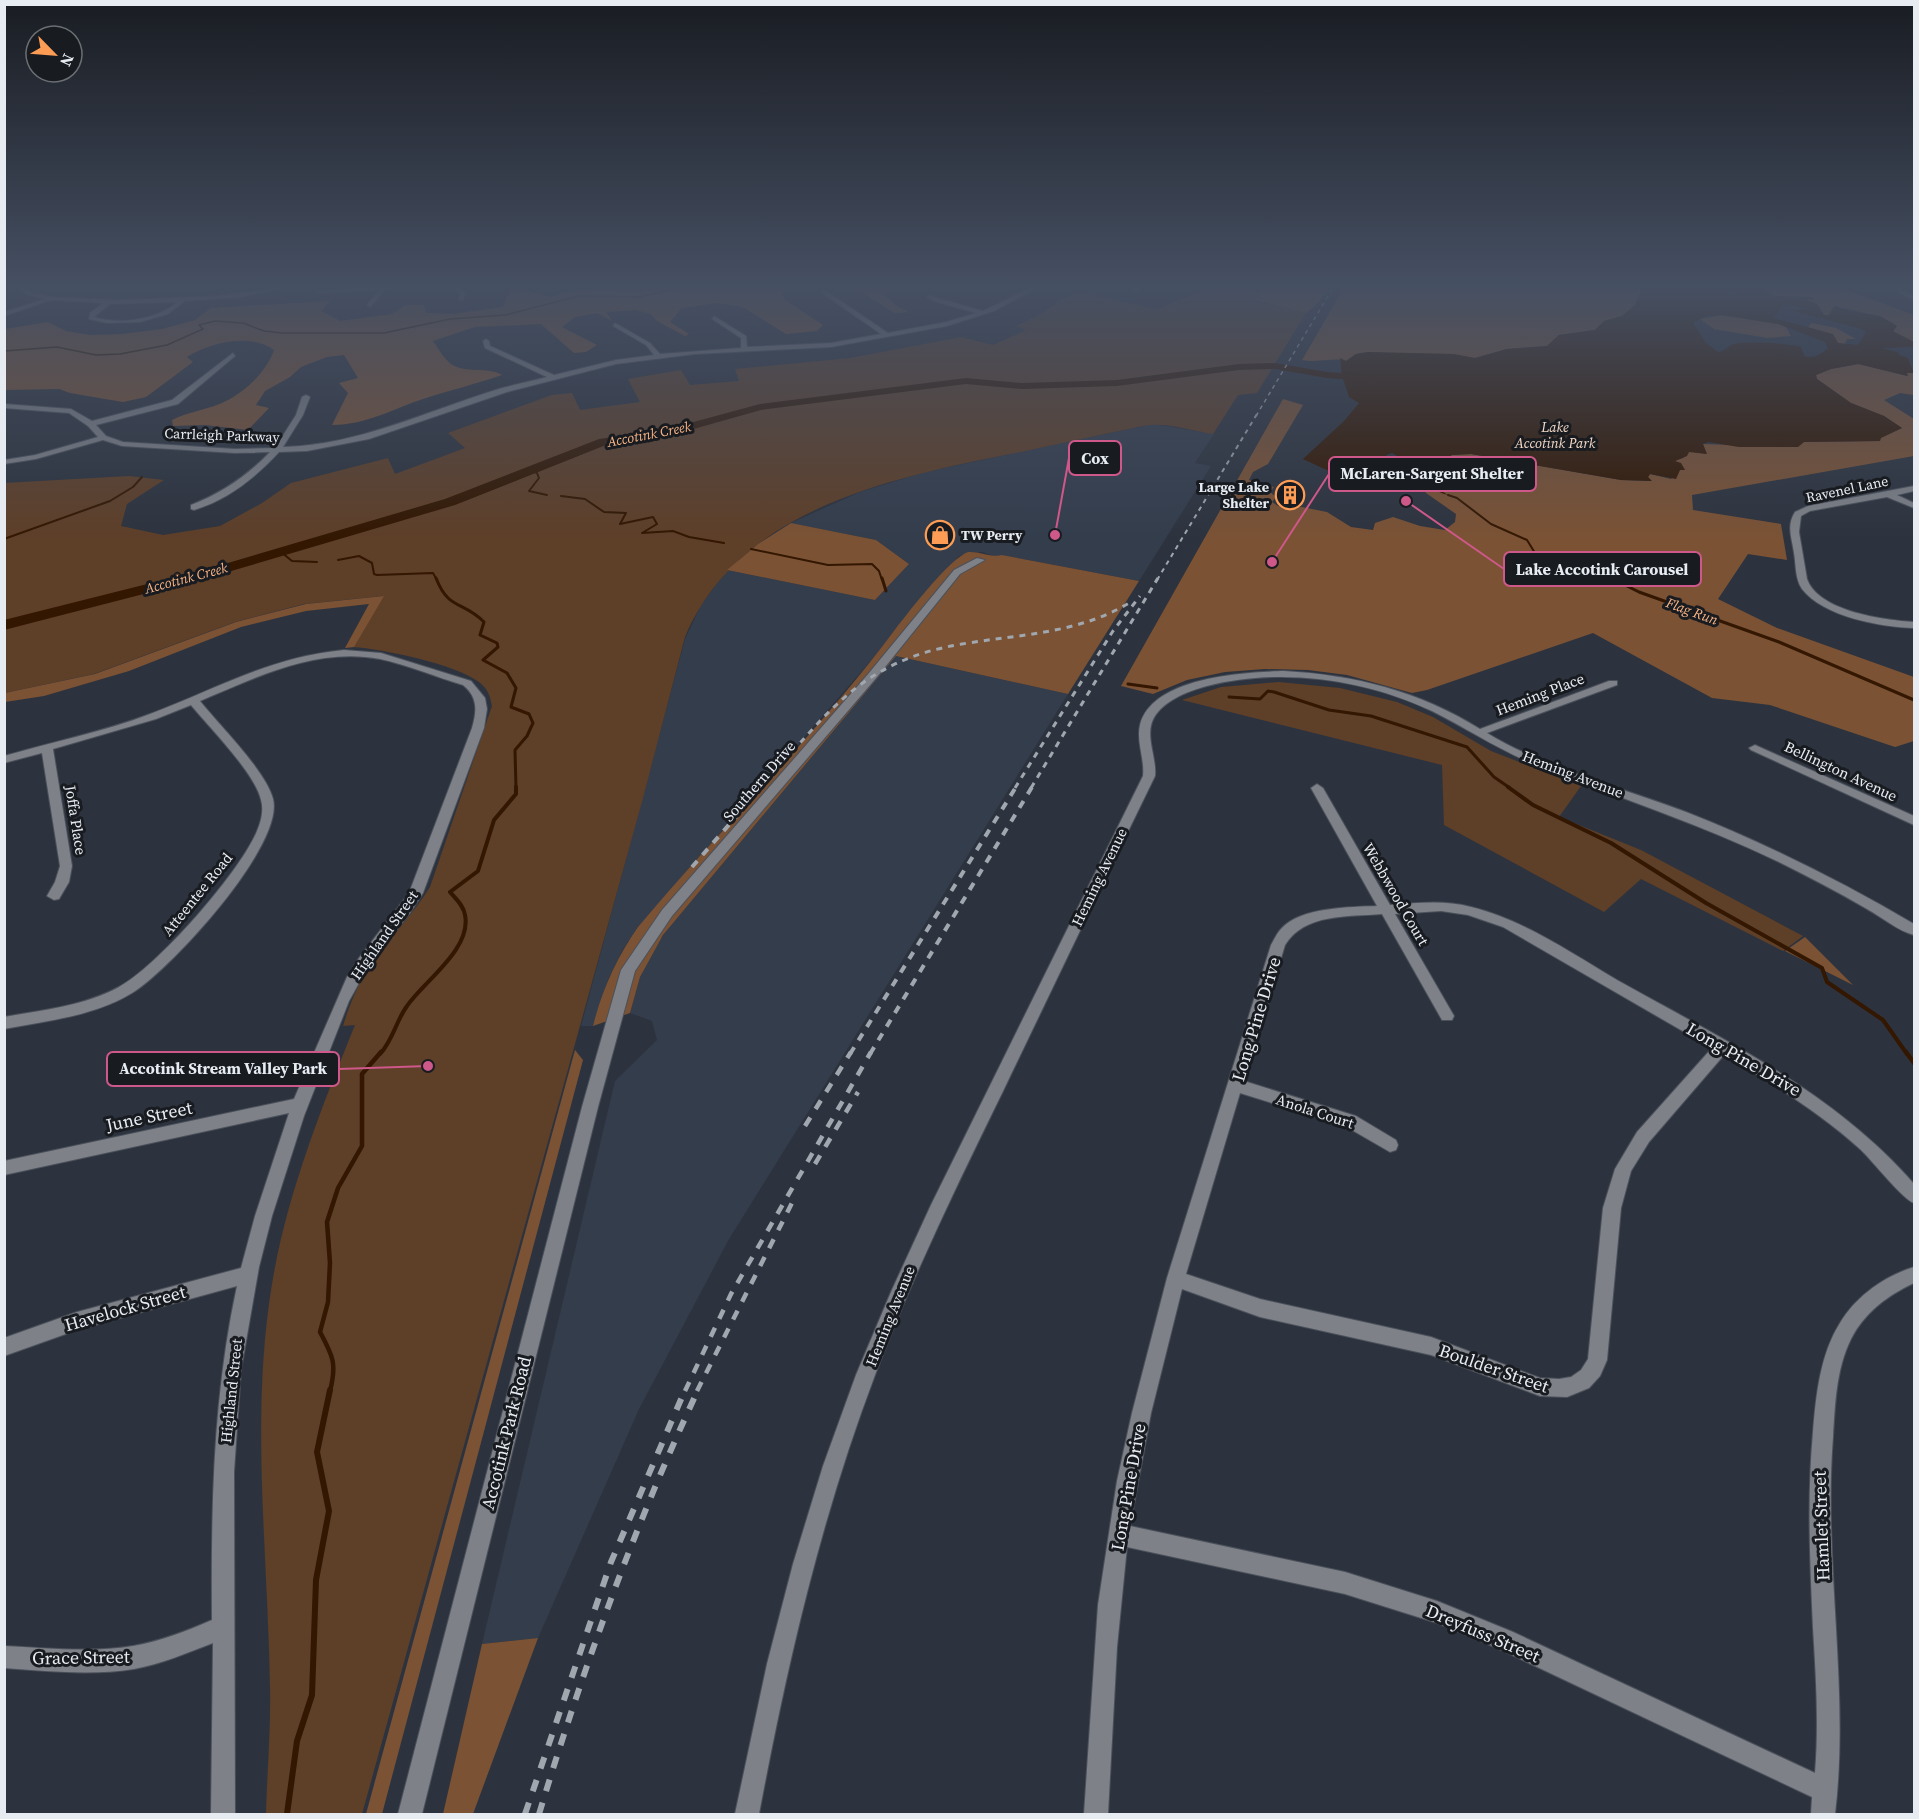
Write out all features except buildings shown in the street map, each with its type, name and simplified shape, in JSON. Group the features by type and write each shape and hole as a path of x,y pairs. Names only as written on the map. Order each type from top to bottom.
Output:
{"street":[{"path":"91,424 175,402 213,371"},
{"path":"539,371 552,377"},
{"name":"Carrleigh Parkway","path":"103,438 133,445 274,452 320,447 366,437 468,401 552,377 583,371"},
{"path":"194,507 217,498 256,472 300,416 306,398"},
{"path":"4,406 68,410 91,424 103,438 36,457 4,462"},
{"name":"Ravenel Lane","path":"1914,489 1814,507 1798,514 1794,526 1803,578 1806,587 1817,597 1846,612 1881,621 1914,625"},
{"path":"1888,494 1914,506"},
{"name":"Southern Drive","path":"607,1053 623,982 647,938 873,675 957,572 980,560"},
{"name":"Highland Street","path":"4,760 134,723 285,662 312,656 351,653 381,656 462,681 477,691 482,702 478,728 416,892 352,981 334,1019 281,1161 246,1275 226,1422 223,1503 223,1815"},
{"name":"Heming Avenue","path":"747,1815 776,1674 800,1580 849,1418 894,1304 929,1225 1149,776 1151,760 1144,732 1150,715 1172,697 1211,682 1256,675 1300,674 1346,680 1398,693 1439,710 1512,751 1698,822 1763,850 1851,894 1914,930"},
{"name":"Heming Place","path":"1478,733 1613,682"},
{"name":"Atteentee Road","path":"4,1023 90,1005 141,980 159,966 225,888 256,845 268,819 265,792 193,700"},
{"name":"Joffa Place","path":"47,748 66,866 62,882 54,896"},
{"name":"Bellington Avenue","path":"1755,748 1914,822"},
{"name":"Webbwood Court","path":"1317,788 1447,1016"},
{"name":"Long Pine Drive","path":"1096,1815 1100,1717 1118,1534 1144,1400 1278,945 1287,931 1300,921 1318,915 1386,908 1441,906 1495,918 1723,1046 1832,1114 1880,1156 1914,1196"},
{"name":"Boulder Street","path":"1178,1279 1271,1311 1431,1346 1540,1387 1555,1389 1573,1387 1584,1382 1592,1373 1597,1360 1612,1208 1623,1169 1642,1137 1723,1046"},
{"name":"Accotink Park Road","path":"410,1815 590,1107 607,1053"},
{"name":"Anola Court","path":"1236,1086 1350,1121 1390,1145"},
{"name":"June Street","path":"4,1168 302,1104"},
{"name":"Havelock Street","path":"4,1347 77,1321 246,1275"},
{"name":"Hamlet Street","path":"1823,1815 1829,1750 1819,1462 1828,1389 1837,1350 1856,1315 1884,1290 1914,1275"},
{"name":"Dreyfuss Street","path":"1118,1534 1345,1583 1437,1612 1506,1640 1826,1791"},
{"name":"Grace Street","path":"4,1657 80,1661 123,1659 169,1649 224,1627"}],"shaded area":[{"path":"5,371 181,371 146,397 123,402 59,389 5,390"},
{"path":"262,371 297,371 265,391 256,405 269,408 248,430 205,425 173,426 172,420 226,401 255,380"},
{"path":"354,371 488,371 502,375 426,398 369,419 332,425 348,393 339,383 358,378"},
{"path":"682,371 690,385 739,381 736,371 1271,371 1257,393 1238,395 1213,434 1165,425 1146,426 924,473 874,487 827,505 783,527 743,556 710,592 685,637 643,798 362,1814 266,1814 270,1703 262,1485 262,1384 266,1334 278,1250 306,1152 355,1025 343,1026 352,1001 368,969 430,887 492,706 488,693 482,685 468,675 400,654 353,647 383,596 304,604 235,622 94,674 5,693 4,483 129,476 164,480 127,504 121,526 163,535 220,526 262,503 291,483 388,458 395,474 465,448 448,433 552,395 572,393 580,410 640,402 628,379"},
{"path":"1341,371 1826,371 1816,375 1817,379 1851,403 1884,416 1902,428 1881,438 1880,441 1804,442 1798,447 1739,447 1708,442 1703,444 1707,454 1689,452 1687,456 1675,461 1681,463 1685,470 1680,470 1676,479 1650,474 1648,477 1652,481 1621,480 1471,454 1452,455 1441,461 1427,462 1425,467 1429,483 1448,495 1439,492 1425,482 1407,463 1392,453 1386,455 1401,472 1392,480 1381,483 1339,475 1303,459 1344,421 1359,403 1349,397"},
{"path":"1826,371 1887,371 1907,376 1906,373 1914,373 1914,395 1900,393 1884,400 1914,419 1914,456 1692,495 1693,510 1781,524 1787,560 1748,554 1718,599 1777,628 1914,677 1914,741 1895,747 1770,705 1712,698 1593,633 1427,690 1412,693 1347,675 1308,670 1265,669 1225,672 1187,680 1153,694 1121,686 1283,399 1303,405 1268,464 1253,472 1249,480 1274,487 1270,492 1276,497 1272,502 1278,506 1302,507 1327,512 1351,527 1373,530 1375,523 1393,517 1420,526 1445,530 1455,522 1456,514 1426,493 1423,486 1426,483 1433,490 1438,490 1426,474 1427,462 1441,461 1452,455 1471,454 1621,480 1651,481 1648,477 1650,474 1671,479 1680,470 1685,470 1674,461 1683,458 1689,451 1706,454 1703,444 1792,447 1804,442 1880,441 1880,438 1902,428 1884,416 1851,403 1817,379 1816,375"},
{"path":"1887,371 1913,371 1914,373 1907,373 1908,376"},
{"path":"1153,424 1214,434 1195,463 1211,466 1139,581 1002,555 996,557 982,552 968,552 958,557 868,664 638,927 623,949 608,980 593,1026 581,1026 685,639 702,603 727,570 875,600 909,564 876,540 791,523 860,492 925,472"},
{"path":"791,523 876,540 909,564 875,600 727,570 758,544"},
{"path":"968,552 1002,555 1139,581 1068,694 896,656 663,935 640,977 630,1013 593,1026 611,974 638,927 833,707 929,587 950,565"},
{"path":"384,596 354,647 345,648 369,604 306,611 241,627 129,671 44,696 5,702 5,693 95,674 236,622 306,604"},
{"path":"896,656 1068,694 729,1239 639,1409 538,1638 482,1644 615,1081 657,1040 652,1021 630,1013 640,977 656,945 671,925"},
{"path":"1279,682 1340,688 1397,702 1433,717 1491,751 1581,786 1559,817 1641,850 1803,936 1783,951 1641,879 1604,912 1444,825 1442,765 1182,700 1221,687"},
{"path":"1805,937 1853,985 1785,951"},
{"path":"575,1050 583,1060 382,1814 366,1814"},
{"path":"538,1638 473,1814 443,1814 482,1644"}],"waterway":[{"name":"Accotink Creek","path":"4,625 216,571 450,502 603,442 665,433 760,407 966,381 1022,386 1117,383 1209,371"},
{"name":"Accotink Creek","path":"1303,371 1369,378"},
{"path":"531,470 537,473 539,478 529,491 547,495"},
{"path":"4,539 110,501 133,487 142,477"},
{"name":"Flag Run","path":"1448,495 1457,498 1491,524 1527,540 1535,553 1546,558 1571,561 1614,580"},
{"path":"561,496 585,499 604,512 626,513 620,524 653,517 657,524 642,533 673,531 689,537 724,543"},
{"path":"751,549 828,565 872,564 879,571 882,580"},
{"path":"281,552 292,561 317,562"},
{"path":"338,560 359,556 372,563 374,574 377,575 433,573 437,580"},
{"path":"882,578 886,591"},
{"name":"Flag Run","path":"1611,578 1639,592 1779,642 1914,700"},
{"path":"437,580 451,601 469,610 484,622 480,635 497,643 498,647 483,660 507,673 516,688 511,707 529,714 533,723 527,736 515,750 516,788"},
{"path":"1128,684 1157,688"},
{"path":"1229,697 1260,699 1268,691 1274,692 1329,710 1371,716 1467,747 1494,777 1510,788"},
{"path":"1508,787 1533,805 1611,843 1706,903 1822,968 1827,982 1883,1020 1907,1054"},
{"path":"380,1054 407,1006 445,964 461,940 465,928 465,915 450,892 478,871 494,820 516,794 516,788"},
{"path":"330,1391 333,1374 332,1360 320,1332 328,1302 330,1263 327,1222 338,1188 362,1146 362,1074 381,1052"},
{"path":"1906,1052 1914,1063"},
{"path":"287,1814 297,1741 312,1695 316,1580 329,1511 317,1452 330,1390"}],"railway":[{"path":"1256,416 1283,371"},
{"path":"1157,580 1257,414"},
{"path":"1031,788 1158,578"},
{"path":"1015,788 1113,631 1140,596"},
{"path":"761,788 826,715 847,695 870,678 896,664 926,652 962,644 1069,627 1089,621 1129,603"},
{"path":"692,867 762,787"},
{"path":"850,1054 1016,787"},
{"path":"870,1054 1032,787"},
{"path":"805,1126 851,1052"},
{"path":"685,1391 731,1294 871,1052"},
{"path":"815,1164 858,1092"},
{"path":"697,1391 796,1195"},
{"path":"525,1814 611,1562 685,1390"},
{"path":"539,1814 573,1706 611,1599 652,1494 698,1390"}],"place":[{"name":"Large Lake Shelter","path":"1290,495"},
{"name":"Lake Accotink Carousel","path":"1406,501"},
{"name":"TW Perry","path":"940,535"},
{"name":"Cox","path":"1055,535"},
{"name":"McLaren-Sargent Shelter","path":"1272,562"},
{"name":"Accotink Stream Valley Park","path":"428,1066"}],"park label":[{"name":"Lake Accotink Park","path":"1555,436"}]}
